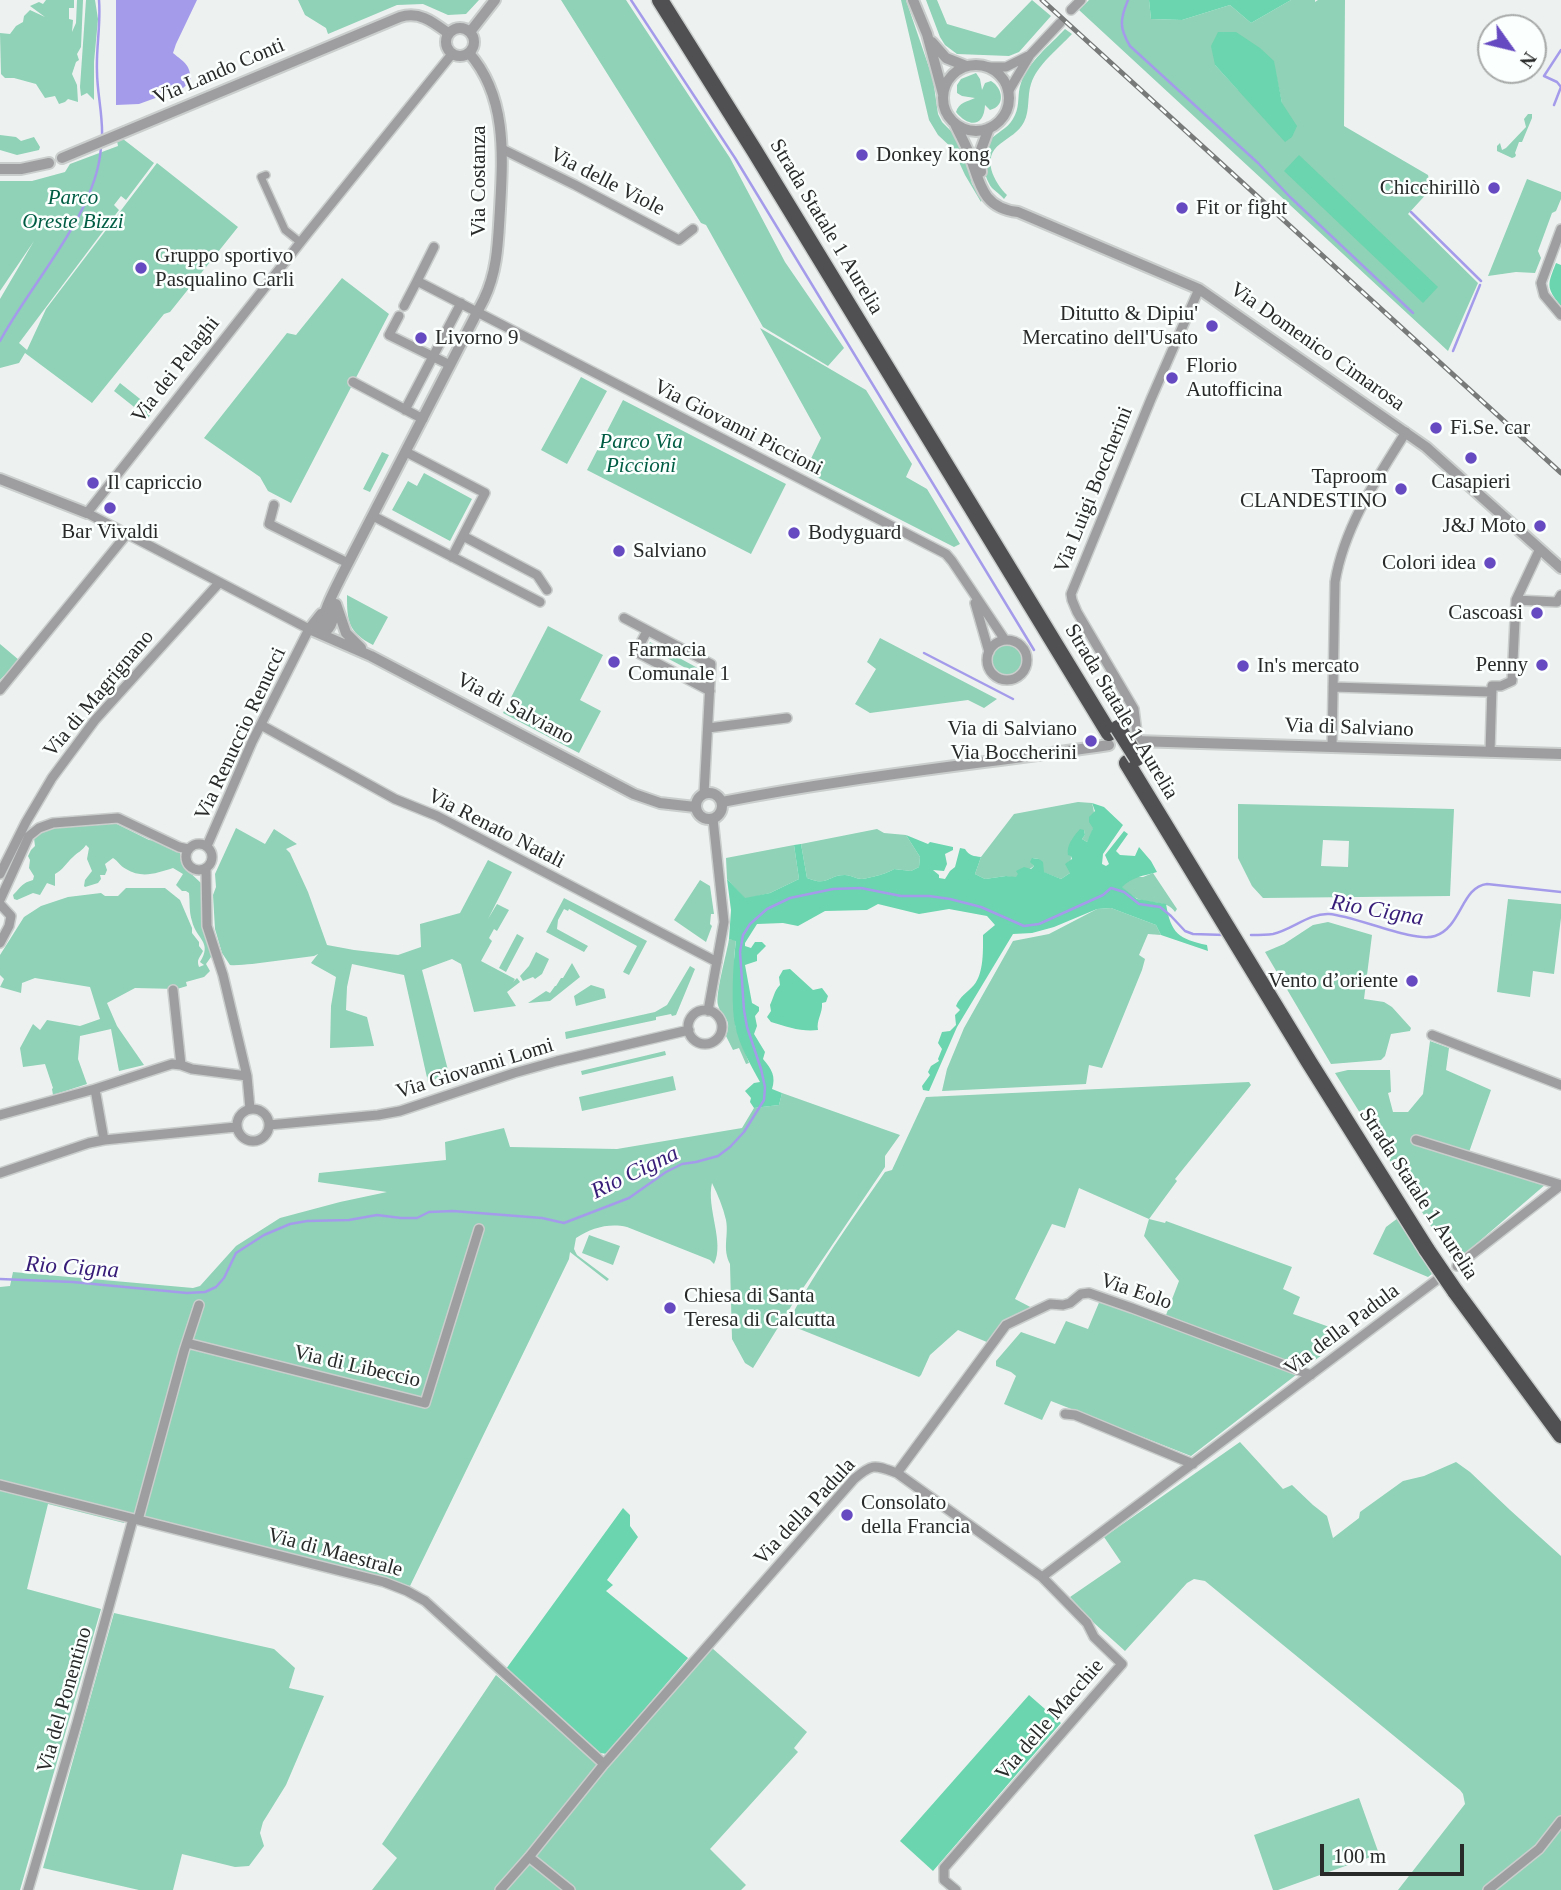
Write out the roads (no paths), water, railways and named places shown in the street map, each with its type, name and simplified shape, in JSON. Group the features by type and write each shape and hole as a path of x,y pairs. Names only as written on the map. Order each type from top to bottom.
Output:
{"highway":[{"name":"Strada Statale 1 Aurelia","path":"660,0 1112,736 1132,761 1272,991 1373,1166 1561,1435"},
{"name":"Strada Statale 1 Aurelia","path":"671,0 759,139 1112,736"},
{"name":"Strada Statale 1 Aurelia","path":"1459,1288 1559,1416"}],"street":[{"path":"470,32 495,0"},
{"path":"914,0 927,34 945,111 959,127 975,132 989,128 1005,113 1008,92 1001,77 988,67"},
{"path":"1071,10 1081,0"},
{"name":"Via Lando Conti","path":"0,169 38,167 49,163 400,17 419,16 436,23 448,33"},
{"path":"1008,92 1030,55 1060,23"},
{"path":"460,27 470,32 474,44 469,53 461,56 448,50 448,33 460,27"},
{"path":"927,34 946,58 966,66"},
{"name":"Via Costanza","path":"311,633 320,626 333,604 340,579 490,286 497,255 502,149 500,124 494,97 481,68 469,53"},
{"name":"Via dei Pelaghi","path":"87,513 452,54"},
{"path":"943,94 950,77 966,66 1006,67 1030,55"},
{"name":"Via Domenico Cimarosa","path":"955,124 984,193 1001,208 1018,212"},
{"name":"Via Domenico Cimarosa","path":"989,128 979,155 982,173 996,196 1018,212 1199,289 1406,432 1449,466 1561,568"},
{"name":"Via delle Viole","path":"502,149 680,240 692,229"},
{"path":"267,181 285,230 300,242"},
{"path":"1561,229 1541,283 1544,295 1561,315"},
{"path":"404,306 434,247"},
{"path":"417,281 478,312"},
{"name":"Via Luigi Boccherini","path":"1136,741 1133,709 1074,606 1071,594 1199,289"},
{"path":"405,410 461,303"},
{"name":"Via Giovanni Piccioni","path":"478,312 946,554 1005,640"},
{"path":"399,316 389,335 450,365"},
{"path":"353,382 423,419"},
{"path":"1332,747 1335,582 1338,568 1344,546 1362,508 1406,432"},
{"path":"406,452 485,493 452,557"},
{"name":"Via di Salviano","path":"0,479 87,513 311,633 371,656 634,794 660,803 695,807"},
{"path":"274,505 269,524 348,563"},
{"path":"373,516 540,602"},
{"path":"0,690 128,534"},
{"path":"463,536 537,575 547,590"},
{"path":"1490,752 1492,686 1501,686 1511,681 1516,600 1538,553"},
{"name":"Via di Magrignano","path":"0,874 52,778 95,720 219,583"},
{"name":"Via Giovanni Piccioni","path":"969,588 989,652"},
{"path":"1516,600 1557,602 1561,595"},
{"path":"333,604 346,633 371,656"},
{"path":"624,618 711,664 704,794"},
{"path":"647,631 636,652 710,691"},
{"name":"Via Renuccio Renucci","path":"207,846 261,724 311,633"},
{"path":"1005,640 1017,643 1026,652 1027,665 1020,676 1008,680 996,676 987,662 989,652 998,642 1005,640"},
{"path":"1333,687 1492,692"},
{"path":"708,728 787,718"},
{"name":"Via Renato Natali","path":"261,724 396,799 437,816 717,962"},
{"path":"722,802 1112,736"},
{"name":"Via di Salviano","path":"1136,741 1561,754"},
{"path":"704,794 715,795 722,802 720,813 709,820 698,815 695,807 697,799 704,794"},
{"path":"0,943 11,916 0,902 29,836 39,828 52,823 118,818 179,847 188,849 197,844 207,846 212,853 211,862 206,869 207,926 223,975 247,1076 250,1109"},
{"path":"708,1010 723,933 724,911 713,819"},
{"path":"188,849 185,858 189,866 197,870 206,869"},
{"path":"173,990 181,1065"},
{"path":"708,1010 720,1020 722,1028 717,1039 702,1044 693,1039 689,1022 693,1015 708,1010"},
{"name":"Via Giovanni Lomi","path":"269,1125 400,1111 557,1061 689,1030"},
{"path":"1432,1035 1561,1085"},
{"path":"0,1115 172,1064 247,1076"},
{"path":"95,1089 104,1140"},
{"path":"250,1109 264,1114 269,1125 262,1139 251,1142 241,1137 236,1127 240,1115 250,1109"},
{"path":"0,1173 104,1140 236,1127"},
{"path":"1416,1140 1561,1185"},
{"path":"1457,1266 1561,1185"},
{"name":"Via di Libeccio","path":"187,1343 425,1403 480,1229"},
{"name":"Via della Padula","path":"1042,1577 1438,1279"},
{"name":"Via Eolo","path":"897,1473 1006,1325 1050,1304 1070,1303 1081,1294 1089,1293 1132,1308 1311,1375"},
{"path":"135,1519 199,1305"},
{"path":"1065,1414 1075,1415 1193,1464"},
{"name":"Via della Padula","path":"500,1890 604,1764 854,1479 870,1466 897,1473"},
{"path":"897,1473 1042,1577"},
{"name":"Via di Maestrale","path":"0,1485 384,1582 407,1591 425,1601 604,1764"},
{"name":"Via del Ponentino","path":"28,1890 135,1519"},
{"name":"Via delle Macchie","path":"956,1890 944,1880 944,1868 1122,1664 1094,1637 1087,1623 1042,1577"},
{"path":"1488,1890 1539,1849 1561,1821"},
{"path":"529,1857 570,1890"}],"waterway":[{"path":"99,0 97,71 102,137"},
{"path":"631,0 735,158 1034,650"},
{"path":"1128,0 1122,23 1130,46 1258,163 1290,197 1413,313"},
{"path":"1554,105 1561,87 1544,76 1561,50"},
{"path":"0,341 75,222 97,172 101,147"},
{"path":"1411,212 1481,281"},
{"path":"1453,351 1480,285"},
{"path":"924,653 1013,699"},
{"name":"Rio Cigna","path":"1251,935 1273,934 1314,916 1329,914 1413,936 1435,936 1451,924 1466,899 1478,887 1487,884 1561,892"},
{"name":"Rio Cigna","path":"0,1279 73,1282 187,1293 205,1292 216,1287 224,1278 236,1253 264,1235 290,1224 377,1215 417,1218 429,1212 453,1211 542,1218 564,1223 629,1198 682,1164 718,1156 744,1132 764,1100 765,1087 744,1010 740,952 743,935 750,924 767,909 790,898 833,889 861,888 901,896 929,896 981,907 1024,926 1039,924 1103,895 1111,888 1124,892 1139,904 1160,907 1185,931 1193,934 1225,935"}],"railway":[{"path":"1042,0 1561,473"}],"place":[{"name":"Donkey kong","path":"862,155"},
{"name":"Chicchirillò","path":"1494,188"},
{"name":"Fit or fight","path":"1182,208"},
{"name":"Gruppo sportivo Pasqualino Carli","path":"141,268"},
{"name":"Ditutto & Dipiu' Mercatino dell'Usato","path":"1212,326"},
{"name":"Livorno 9","path":"421,338"},
{"name":"Florio Autofficina","path":"1172,378"},
{"name":"Fi.Se. car","path":"1436,428"},
{"name":"Casapieri","path":"1471,458"},
{"name":"Il capriccio","path":"93,483"},
{"name":"Taproom CLANDESTINO","path":"1401,489"},
{"name":"Bar Vivaldi","path":"110,508"},
{"name":"J&J Moto","path":"1540,526"},
{"name":"Bodyguard","path":"794,533"},
{"name":"Salviano","path":"619,551"},
{"name":"Colori idea","path":"1490,563"},
{"name":"Cascoasi","path":"1537,613"},
{"name":"Farmacia Comunale 1","path":"614,662"},
{"name":"Penny","path":"1542,665"},
{"name":"In's mercato","path":"1243,666"},
{"name":"Via di Salviano Via Boccherini","path":"1091,741"},
{"name":"Vento d’oriente","path":"1412,981"},
{"name":"Chiesa di Santa Teresa di Calcutta","path":"670,1308"},
{"name":"Consolato della Francia","path":"847,1515"}],"park label":[{"name":"Parco Oreste Bizzi","path":"73,210"},
{"name":"Parco Via Piccioni","path":"641,454"}]}
